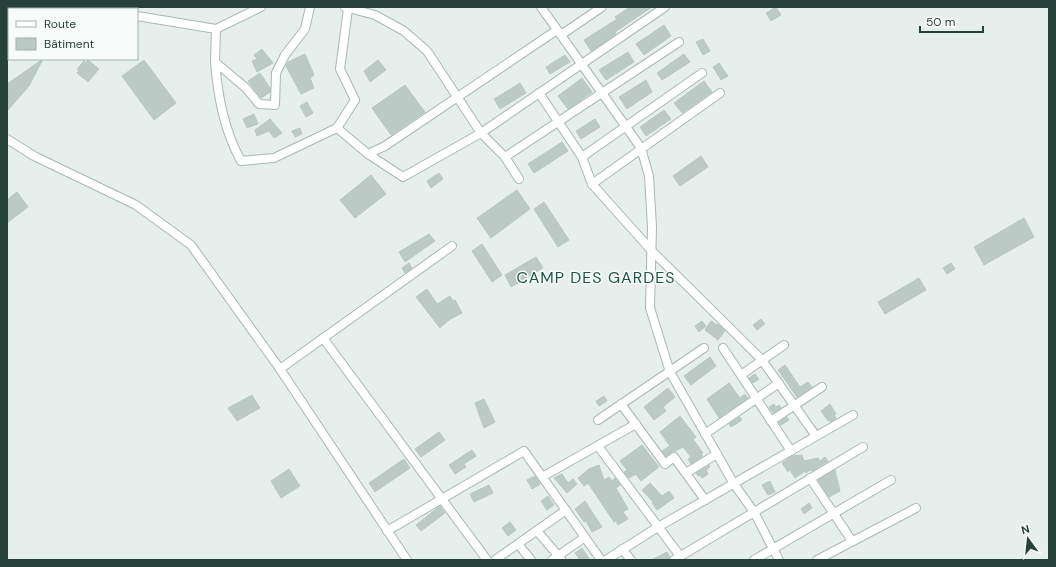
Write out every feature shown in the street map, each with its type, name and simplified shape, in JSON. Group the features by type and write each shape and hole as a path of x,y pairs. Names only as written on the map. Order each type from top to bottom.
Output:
{"street":[{"path":"138,16 216,29 261,7"},
{"path":"215,62 246,88 259,104 275,105 276,73 285,55 305,29 310,7"},
{"path":"541,7 641,148 648,176 652,227 650,308 670,372 734,484 754,512 779,560"},
{"path":"368,154 385,146 559,32 602,7"},
{"path":"337,128 368,154 403,178 481,133 665,7"},
{"path":"216,29 215,62 218,95 231,142 241,161 274,158 337,128 355,100 340,69 346,8 375,15 404,31 427,51 481,133 505,158 519,178"},
{"path":"505,158 679,42"},
{"path":"582,157 627,127 702,73"},
{"path":"539,93 582,157 592,184 651,250 762,360 816,436"},
{"path":"592,184 720,93"},
{"path":"7,139 34,156 136,205 191,245 280,368 407,560"},
{"path":"280,368 452,246"},
{"path":"323,338 487,560"},
{"path":"741,375 784,345"},
{"path":"598,420 704,348"},
{"path":"723,348 791,451"},
{"path":"705,434 779,383"},
{"path":"771,420 822,387"},
{"path":"621,404 665,464 674,457 705,500"},
{"path":"606,560 658,527 853,415"},
{"path":"542,477 636,424"},
{"path":"598,446 658,527 677,558 863,447"},
{"path":"387,530 524,451 601,560"},
{"path":"686,473 717,454"},
{"path":"810,478 852,541"},
{"path":"754,560 891,480"},
{"path":"817,560 916,508"},
{"path":"495,560 566,510"},
{"path":"537,530 557,559 585,536"},
{"path":"518,544 531,560"},
{"path":"622,549 631,560"}],"building":[{"path":"630,7 652,7 615,32 616,34 591,51 584,40 617,19 615,17"},
{"path":"776,7 781,15 771,21 766,13"},
{"path":"664,25 671,36 644,55 636,44"},
{"path":"703,39 710,51 703,55 696,42"},
{"path":"262,49 273,63 257,72 252,61 257,59 254,55"},
{"path":"628,52 634,62 606,80 599,70"},
{"path":"305,54 314,75 310,78 314,88 301,94 286,66 288,62"},
{"path":"684,54 690,62 662,80 657,73"},
{"path":"565,55 570,62 550,74 546,67"},
{"path":"42,60 29,86 7,111 7,84"},
{"path":"88,60 99,69 88,82 77,73 79,70 77,69 84,61 86,63"},
{"path":"144,60 176,103 154,120 122,76"},
{"path":"378,60 386,70 370,82 364,71"},
{"path":"719,63 728,76 721,80 713,67"},
{"path":"260,73 270,88 270,92 261,98 248,81"},
{"path":"582,78 592,92 568,109 558,96"},
{"path":"646,80 652,92 627,109 619,97"},
{"path":"704,81 712,92 682,113 674,103"},
{"path":"520,83 526,93 500,109 494,99"},
{"path":"405,85 425,112 391,135 372,108"},
{"path":"307,102 313,113 306,117 300,106"},
{"path":"664,110 671,119 646,136 640,127"},
{"path":"254,114 258,124 247,128 243,119"},
{"path":"270,119 282,133 274,138 269,131 257,136 255,130"},
{"path":"595,119 600,127 581,139 576,131"},
{"path":"300,128 302,134 295,137 292,131"},
{"path":"562,142 568,151 534,173 528,164"},
{"path":"701,156 708,167 680,186 673,176"},
{"path":"439,173 443,179 431,188 427,181"},
{"path":"371,175 386,194 355,218 340,200"},
{"path":"517,190 530,209 491,238 477,218"},
{"path":"17,192 28,207 7,223 7,200"},
{"path":"544,202 569,240 558,247 534,209"},
{"path":"1024,218 1034,237 984,265 974,247"},
{"path":"429,234 435,241 405,262 399,252"},
{"path":"482,244 502,275 492,282 472,251"},
{"path":"536,257 543,268 511,287 505,275"},
{"path":"409,263 412,268 405,273 402,268"},
{"path":"951,263 955,269 947,274 943,268"},
{"path":"919,278 926,290 885,314 878,302"},
{"path":"427,289 437,304 450,296 453,301 455,300 462,313 449,320 440,328 416,297"},
{"path":"761,319 765,324 757,330 753,325"},
{"path":"702,321 706,326 699,332 695,326"},
{"path":"711,321 717,325 718,324 725,331 718,340 705,330"},
{"path":"710,357 716,366 691,385 684,376"},
{"path":"785,365 800,387 808,382 812,387 797,397 778,370"},
{"path":"755,374 759,379 753,383 749,378"},
{"path":"729,383 740,398 745,394 748,398 719,418 707,399"},
{"path":"668,388 675,397 663,407 666,411 654,420 644,407"},
{"path":"252,395 260,408 237,421 228,408"},
{"path":"604,396 607,401 599,406 596,401"},
{"path":"484,399 495,422 484,428 475,403"},
{"path":"774,404 776,407 779,405 781,408 773,413 769,407"},
{"path":"830,404 836,414 834,415 836,418 831,422 830,420 828,421 821,411"},
{"path":"680,416 696,437 693,439 703,453 701,454 703,456 691,464 688,459 691,457 683,447 666,456 662,451 670,446 660,432"},
{"path":"740,417 742,420 731,427 729,424"},
{"path":"787,417 789,420 781,425 779,422"},
{"path":"439,432 445,440 421,457 415,449"},
{"path":"642,445 659,467 641,481 636,474 629,478 624,472 627,470 620,461"},
{"path":"472,450 476,456 464,464 466,467 455,474 449,465"},
{"path":"802,455 804,461 818,458 820,461 825,457 828,461 812,471 810,470 806,473 805,471 795,478 790,470 788,472 782,463 792,456"},
{"path":"404,459 410,468 375,492 369,483"},
{"path":"599,465 604,480 609,477 612,481 615,478 620,485 616,488 628,509 623,512 628,519 618,525 616,521 614,522 588,483 584,486 578,478 589,469"},
{"path":"709,465 710,467 706,470 708,474 702,478 700,475 698,476 696,473"},
{"path":"289,469 300,486 281,498 271,481"},
{"path":"835,470 840,491 829,497 818,480"},
{"path":"562,474 568,483 573,479 577,484 567,493 554,478"},
{"path":"535,476 540,484 532,489 527,480"},
{"path":"770,481 775,492 768,495 762,485"},
{"path":"650,483 662,496 669,491 674,498 657,510 652,503 653,502 642,490"},
{"path":"489,485 493,493 474,502 470,494"},
{"path":"548,496 554,505 547,510 541,501"},
{"path":"585,501 602,527 592,532 586,521 584,522 575,509"},
{"path":"809,503 812,508 804,514 801,509"},
{"path":"440,506 445,513 421,531 416,525"},
{"path":"510,522 516,530 508,536 502,528"},
{"path":"582,548 590,560 580,560 575,553"},
{"path":"667,552 670,557 669,560 651,560"}],"district":[{"name":"CAMP DES GARDES","path":"596,277"}]}
